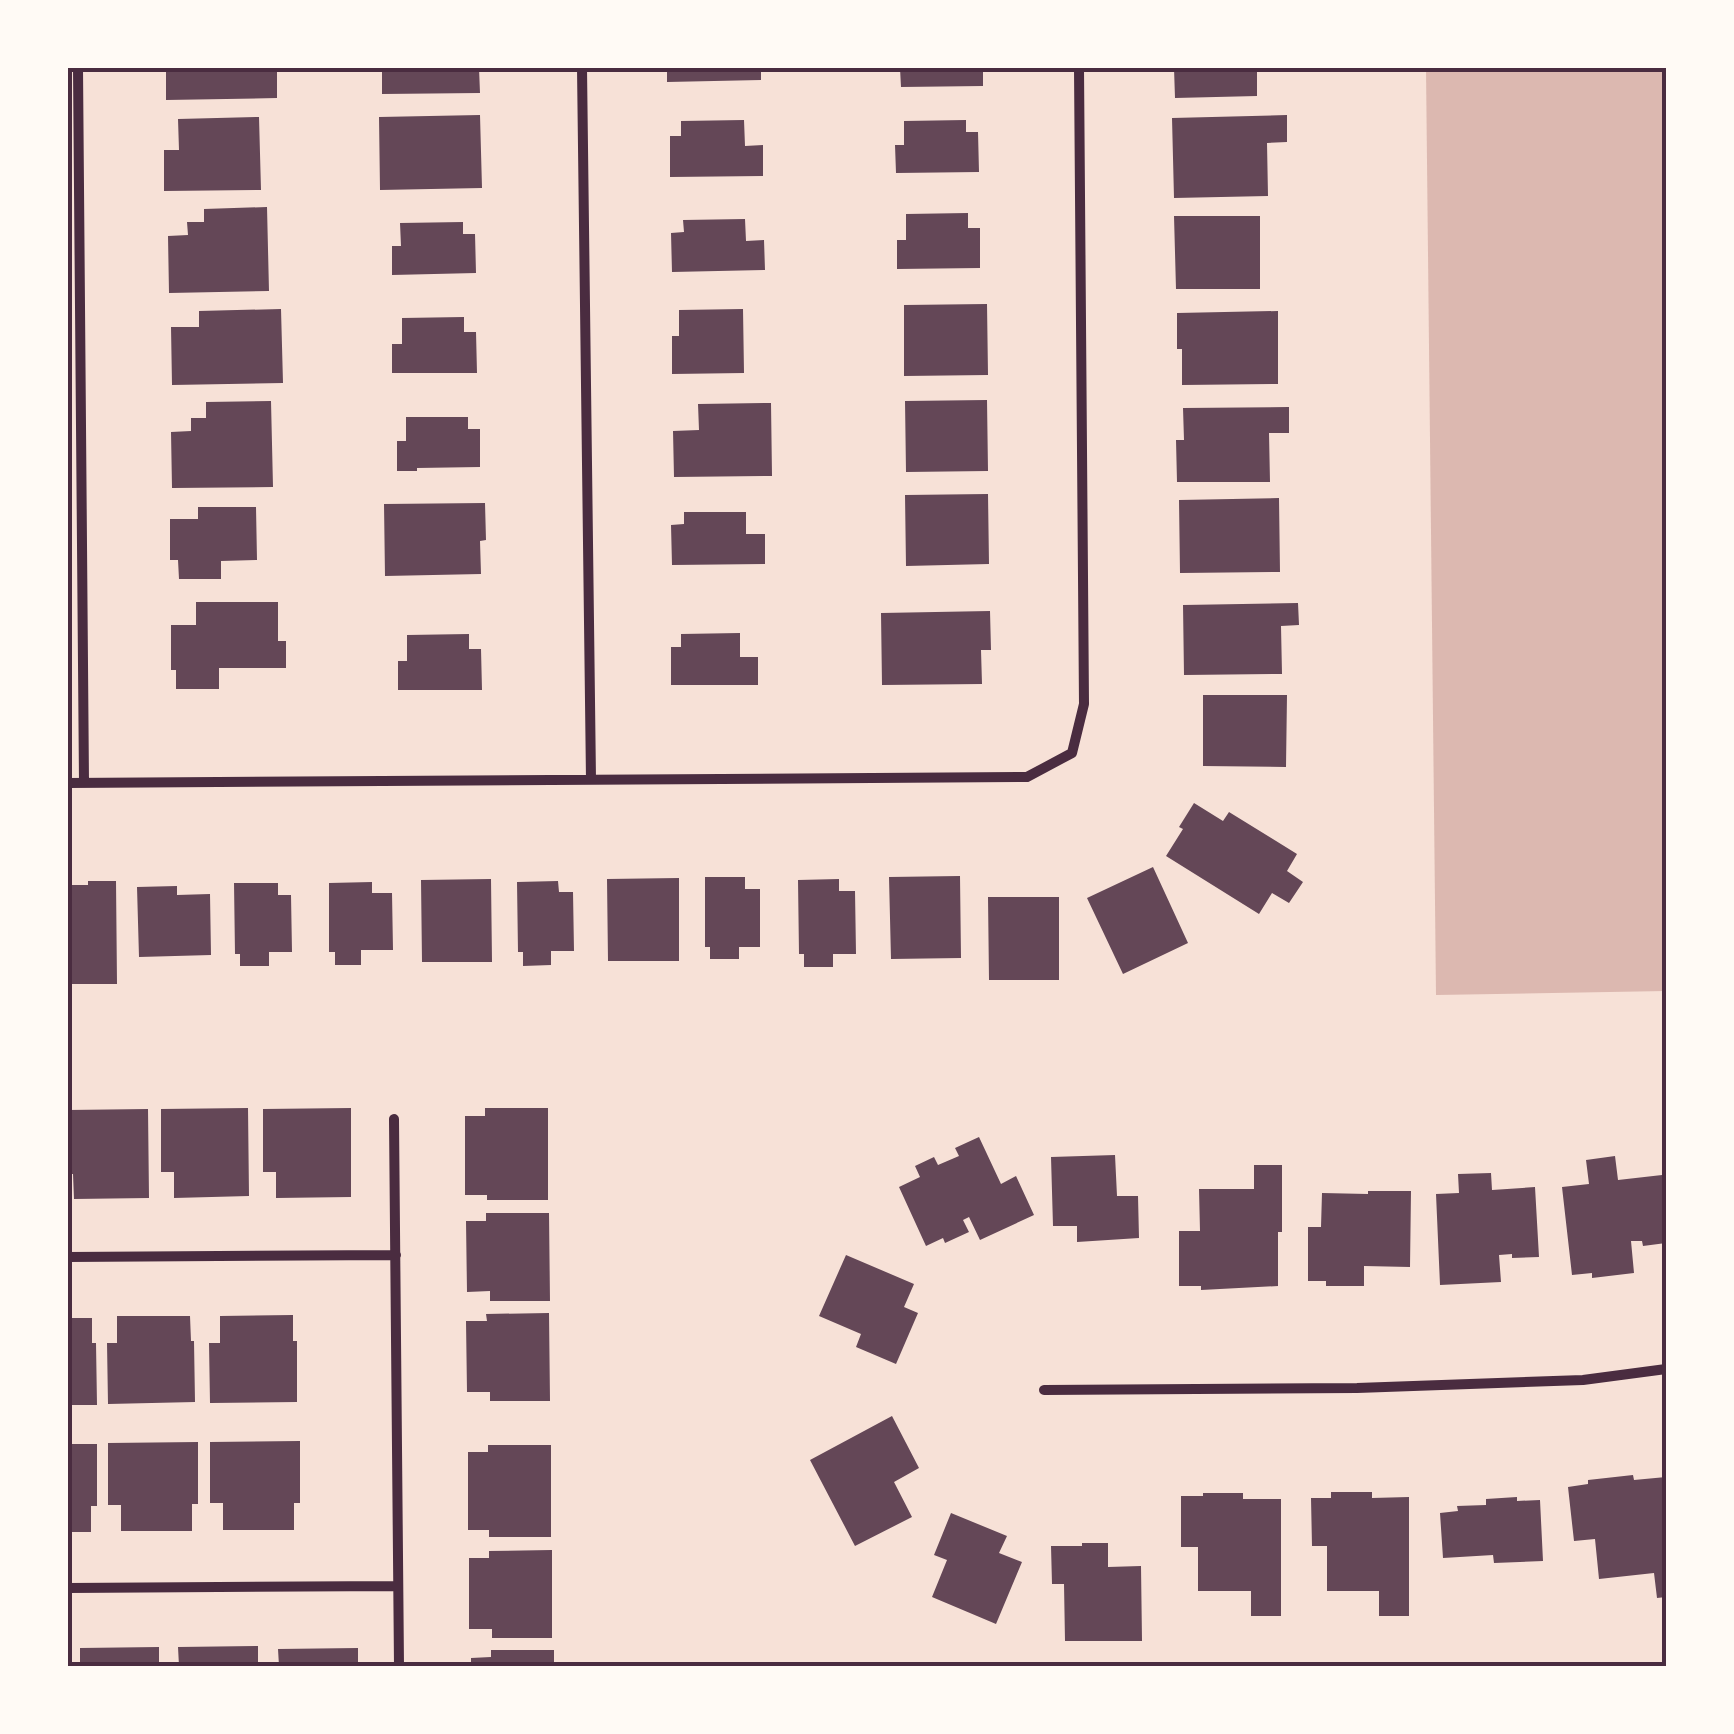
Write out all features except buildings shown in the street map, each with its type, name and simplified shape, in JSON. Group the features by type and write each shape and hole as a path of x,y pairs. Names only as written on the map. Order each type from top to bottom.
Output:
{"street":[{"path":"78,68 84,783"},
{"path":"582,68 591,780"},
{"path":"68,783 1028,777 1072,753 1084,704 1079,68"},
{"path":"394,1119 399,1666"},
{"path":"68,1257 396,1255"},
{"path":"1044,1390 1357,1388 1583,1380 1666,1369"},
{"path":"68,1588 398,1586"}],"shaded area":[{"path":"1426,68 1666,68 1666,991 1436,995"}]}
